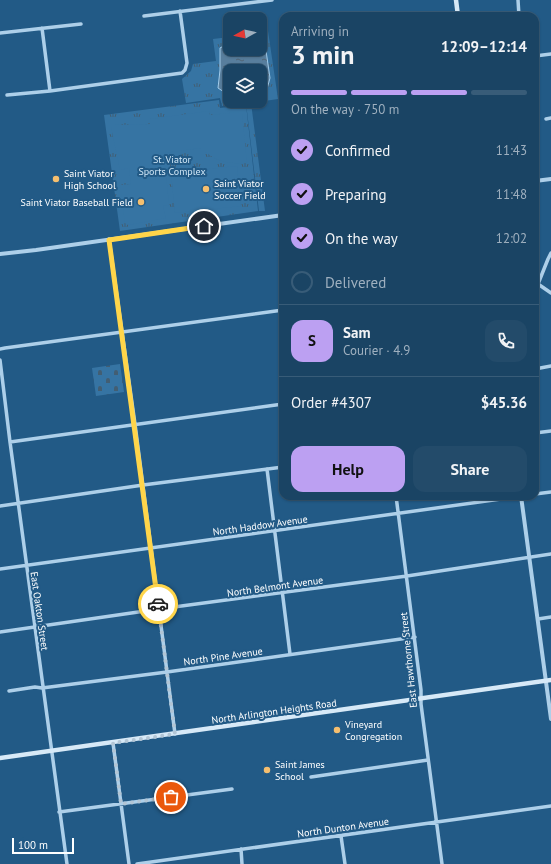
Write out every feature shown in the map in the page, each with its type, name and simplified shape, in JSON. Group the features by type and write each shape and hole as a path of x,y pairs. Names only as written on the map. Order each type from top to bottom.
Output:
{"main road":[{"path":"456,0 458,12"},
{"name":"North Arlington Heights Road","path":"0,758 549,681"}],"street":[{"path":"144,16 272,0"},
{"path":"518,0 519,12"},
{"path":"7,95 50,91 182,72 185,70 187,63 180,11"},
{"path":"0,33 81,24"},
{"path":"42,28 50,91"},
{"path":"539,56 551,54"},
{"path":"546,119 551,118"},
{"path":"539,180 551,179"},
{"path":"0,254 279,216"},
{"path":"109,240 143,485 175,734"},
{"path":"539,279 551,254"},
{"path":"539,284 551,293"},
{"path":"0,349 279,311"},
{"name":"East Oakton Street","path":"0,360 42,688 67,864"},
{"path":"539,368 551,366"},
{"path":"10,442 279,405"},
{"path":"539,432 551,431"},
{"path":"0,506 143,485 279,468"},
{"path":"267,469 290,654"},
{"path":"539,494 551,492"},
{"name":"East Hawthorne Street","path":"396,500 421,690 420,699 442,864"},
{"name":"North Haddow Avenue","path":"0,569 494,500"},
{"path":"522,500 538,619 549,681 551,719"},
{"name":"North Belmont Avenue","path":"0,632 407,576 551,554"},
{"path":"538,619 551,617"},
{"name":"North Pine Avenue","path":"9,691 167,672 414,637"},
{"path":"113,743 129,864"},
{"path":"311,777 428,760"},
{"path":"59,812 232,789"},
{"name":"North Dunton Avenue","path":"137,864 551,806"},
{"path":"341,836 345,864"},
{"path":"241,849 242,864"}],"green space":[{"path":"268,31 278,99 267,101 267,64 223,64 223,106 220,98 186,103 182,79 191,71 193,64 216,61 213,39 223,38 223,56 267,56"},
{"name":"St. Viator Sports Complex","path":"219,100 220,108 246,108 258,211 120,231 104,115"},
{"path":"247,108 252,108 265,211 259,211"},
{"path":"209,111 210,115 239,112 242,114 247,163 222,161 206,153 201,148 164,153 169,205 163,206 166,218 128,225 125,223 121,185 131,184 129,168 120,170 111,127 114,125 150,124 150,119"},
{"name":"Saint Viator Soccer Field","path":"237,166 241,206 175,213 171,173"},
{"path":"120,364 124,392 96,396 92,368"}],"water":[{"path":"223,46 223,56 267,56 270,78 267,89 267,64 223,64 223,91 218,88 220,48"}],"way so far":[{"path":"158,604 175,734 113,743 121,804 171,797"}],"place":[{"name":"Saint Viator High School","path":"56,179"},
{"name":"Saint Viator Soccer Field","path":"206,189"},
{"name":"Saint Viator Baseball Field","path":"141,202"},
{"name":"Vineyard Congregation","path":"337,730"},
{"name":"Saint James School","path":"267,770"}],"route":[{"path":"158,604 109,240 204,226"}]}
